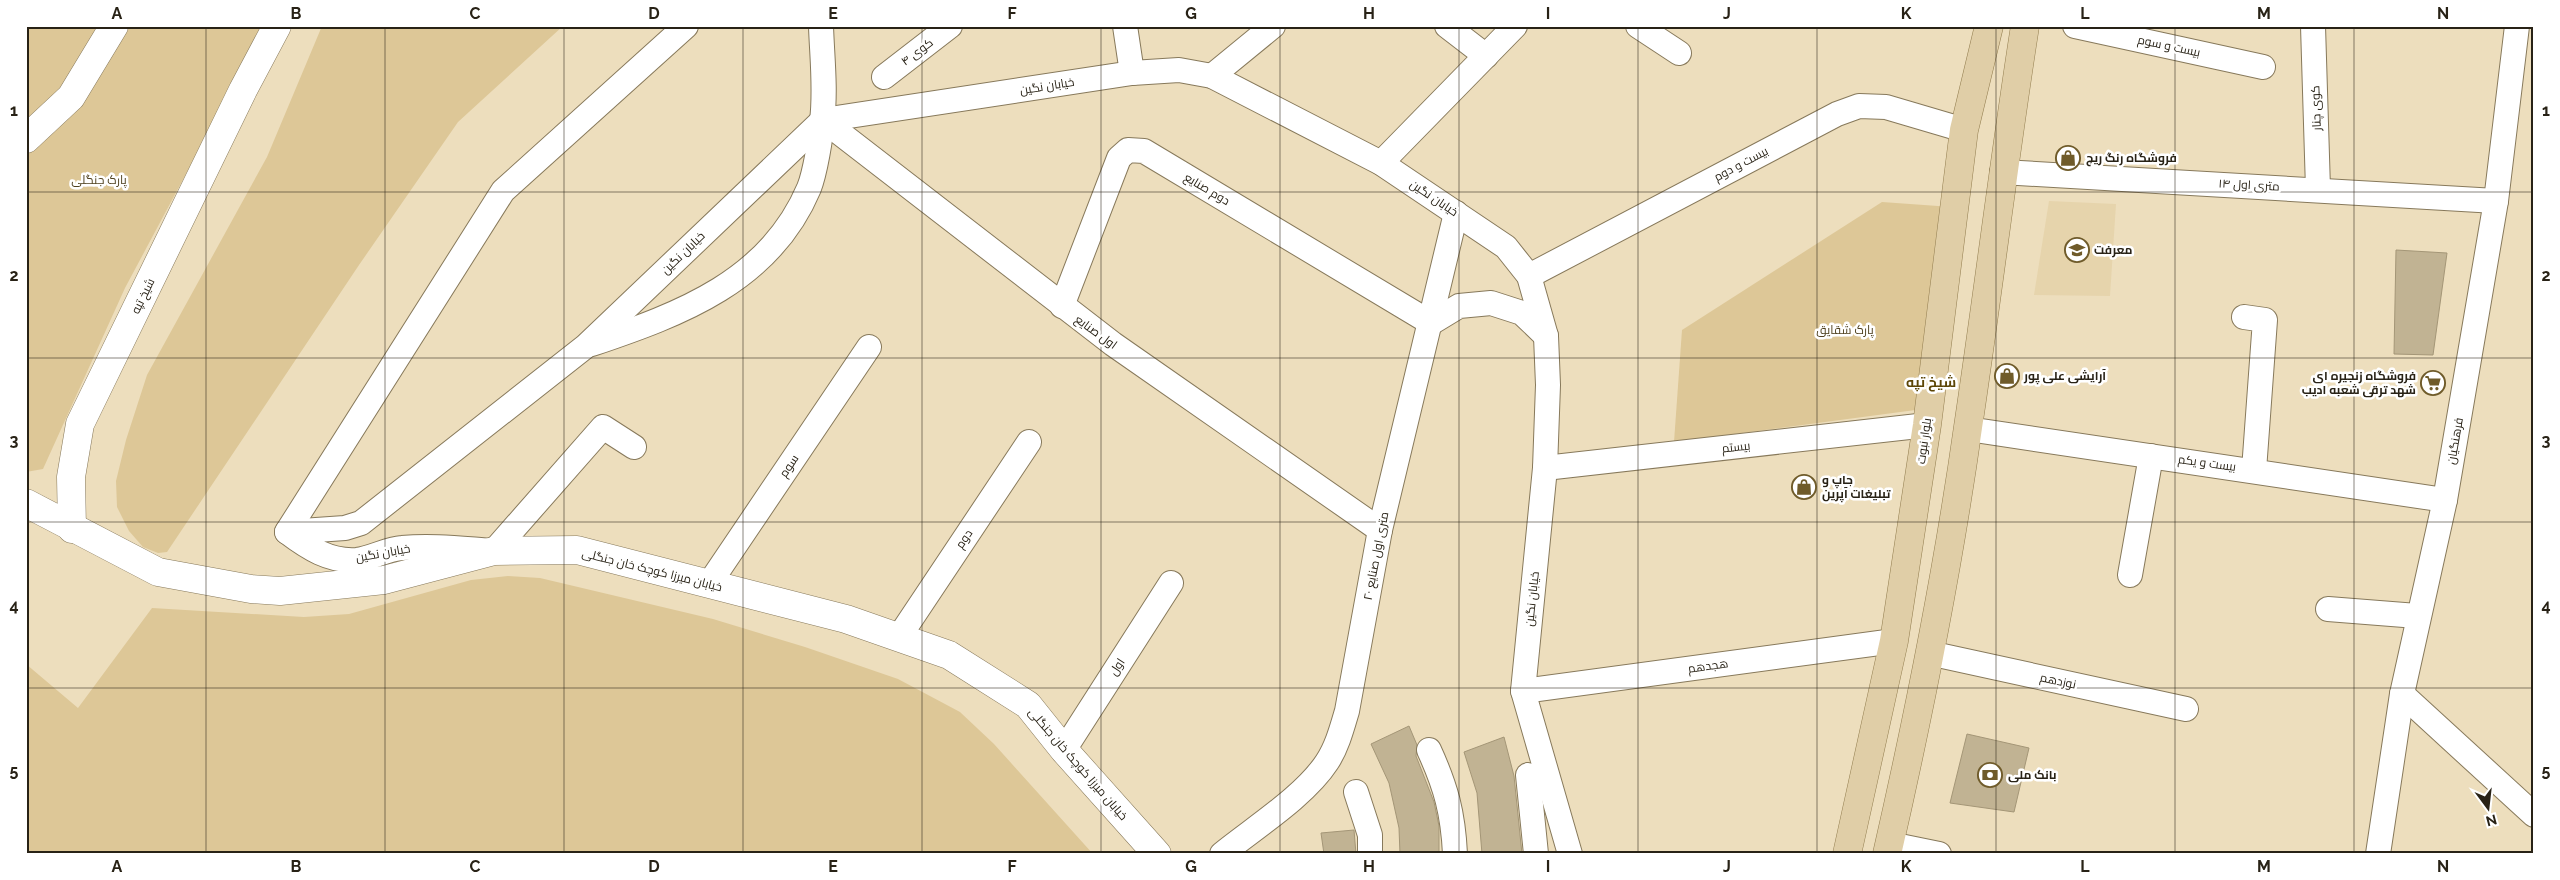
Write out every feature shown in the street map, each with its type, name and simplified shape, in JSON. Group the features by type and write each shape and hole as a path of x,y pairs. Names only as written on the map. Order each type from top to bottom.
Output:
{"main road":[{"name":"بلوار نبوت","path":"1847,854 1894,641 1927,425 1964,130 1989,26"},
{"path":"1888,849 1929,653 1968,429 2002,172 2025,26"}],"street":[{"path":"26,139 71,97 114,26"},
{"name":"شیخ تپه","path":"72,529 71,476 80,424 243,90 277,26"},
{"path":"287,532 503,191 686,26"},
{"path":"586,346 652,324 732,283 760,259 789,222 810,187 823,120 821,26"},
{"name":"کوی ۴","path":"884,77 950,26"},
{"path":"1125,26 1132,73"},
{"path":"1212,76 1273,26"},
{"path":"1447,26 1486,56"},
{"path":"1380,163 1515,26"},
{"path":"1638,26 1679,53"},
{"name":"بیست و سوم","path":"2075,26 2263,67"},
{"name":"کوی چنار","path":"2314,26 2318,189"},
{"name":"فرهنگیان","path":"2378,854 2402,694 2417,616 2445,500 2496,200 2517,26"},
{"name":"خیابان نگین","path":"287,532 345,528 361,524 586,346 823,120 1132,73 1179,70 1212,76 1380,163 1506,247 1529,276 1546,336 1548,385 1545,468 1523,691 1570,854"},
{"name":"بیست و دوم","path":"1529,276 1837,114 1859,106 1886,107 1964,130"},
{"name":"اول صنایع","path":"823,120 1062,306 1380,530"},
{"name":"دوم صنایع","path":"1062,306 1120,158 1128,150 1144,152 1431,323"},
{"name":"۱۴ متری اول","path":"2002,172 2496,200"},
{"name":"۲۰ متری اول صنایع","path":"1222,854 1306,787 1328,762 1339,738 1347,711 1380,530 1456,213"},
{"path":"1431,323 1459,306 1491,303 1522,313 1546,336"},
{"path":"2244,317 2265,320 2254,470"},
{"name":"سوم","path":"709,584 869,347"},
{"name":"بیستم","path":"1545,468 1927,425"},
{"path":"494,551 603,427 634,447"},
{"name":"بیست و یکم","path":"1968,429 2254,470 2445,500"},
{"name":"دوم","path":"899,637 1029,442"},
{"path":"2130,575 2151,456"},
{"path":"26,503 72,529"},
{"name":"خیابان میرزا کوچک خان جنگلی","path":"72,529 158,572 251,589 280,591 384,580 494,551 577,550 846,619 949,655 1028,705 1064,750 1157,854"},
{"name":"خیابان نگین","path":"287,532 314,551 334,558 358,560 400,548 438,547 494,551"},
{"name":"اول","path":"1064,750 1171,583"},
{"path":"2328,609 2417,616"},
{"name":"هجدهم","path":"1523,691 1894,641"},
{"name":"نوزدهم","path":"1929,653 2186,709"},
{"path":"2402,694 2534,815"},
{"path":"1429,750 1438,769 1453,816 1455,854"},
{"path":"1528,775 1536,854"},
{"path":"1356,792 1370,835 1370,854"},
{"path":"1888,849 1940,854"}],"shaded area":[{"name":"معرفت","path":"2049,201 2116,204 2110,296 2034,295"}],"green space":[{"path":"26,26 106,26 78,72 26,127"},
{"name":"پارک جنگلی","path":"130,26 265,26 125,288 43,469 26,472 26,148 74,105"},
{"path":"322,26 563,26 458,122 359,265 167,552 158,553 143,547 129,531 117,507 116,481 126,440 147,375 267,157"},
{"name":"پارک شقایق","path":"1882,202 1952,207 1923,409 1674,442 1682,330"},
{"path":"508,576 540,578 713,619 805,647 898,679 960,712 994,744 1093,854 26,854 26,664 78,708 152,608 304,617 349,614 471,580"}],"building":[{"path":"2396,250 2447,253 2433,355 2394,354"},
{"path":"1409,726 1417,745 1416,756 1434,802 1439,826 1439,854 1400,854 1399,828 1389,783 1371,744"},
{"name":"بانک ملی","path":"1967,734 2029,748 2014,812 1950,803"},
{"path":"1504,737 1514,776 1522,854 1482,854 1477,793 1464,752"},
{"path":"1354,830 1356,854 1324,854 1321,833"}],"place":[{"name":"فروشگاه رنگ ریچ","path":"2068,158"},
{"name":"معرفت","path":"2077,250"},
{"name":"آرایشی علی پور","path":"2007,376"},
{"name":"فروشگاه زنجیره ای شهد ترقی شعبه ادیب","path":"2433,383"},
{"name":"چاپ و تبلیغات آپرین","path":"1804,487"},
{"name":"بانک ملی","path":"1990,775"}],"district":[{"name":"شیخ تپه","path":"1931,382"}]}
